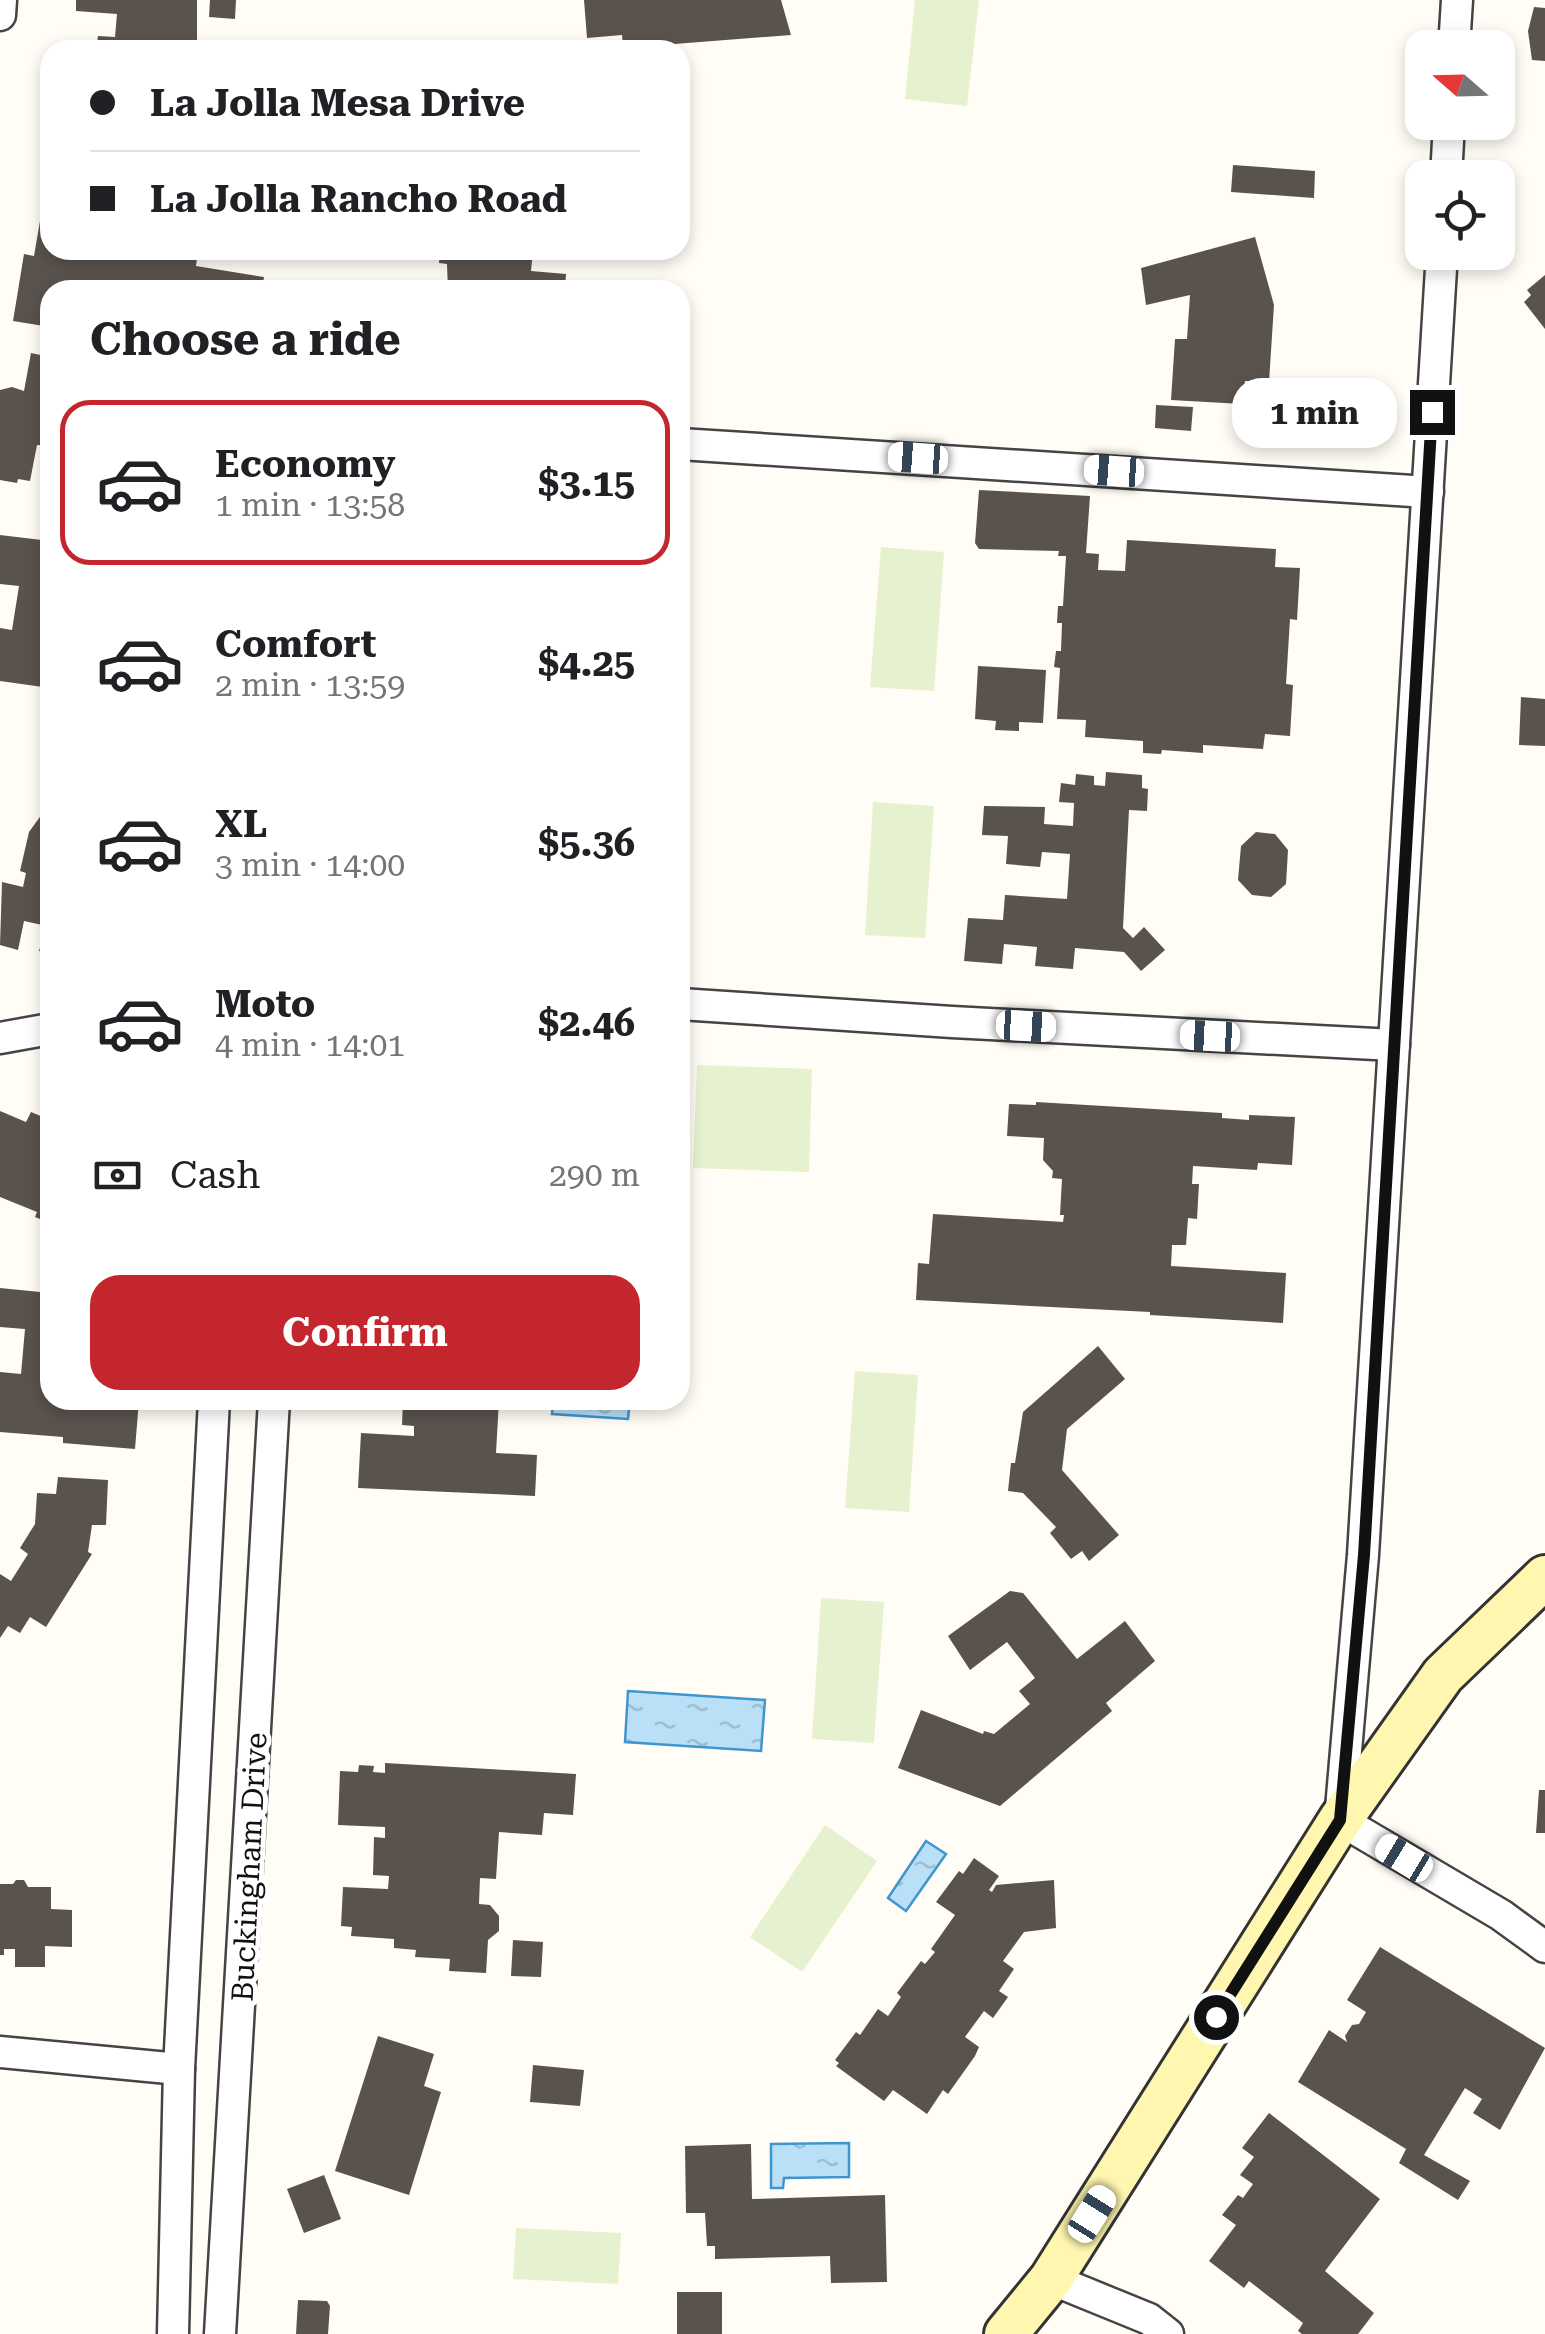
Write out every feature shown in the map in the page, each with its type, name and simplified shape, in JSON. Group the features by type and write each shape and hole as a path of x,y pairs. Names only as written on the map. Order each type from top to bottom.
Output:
{"street":[{"path":"0,15 1,0"},
{"path":"1455,30 1457,0"},
{"path":"1340,1820 1364,1555 1441,270"},
{"path":"690,445 1428,492"},
{"path":"690,1005 1394,1045"},
{"path":"0,1038 40,1032"},
{"name":"Buckingham Drive","path":"173,2334 178,2069 213,1410"},
{"name":"Buckingham Drive","path":"220,2334 273,1410"},
{"path":"1006,2334 1051,2279 1340,1820 1442,1675 1545,1577"},
{"path":"1340,1820 1501,1916 1545,1947"},
{"path":"0,2052 178,2069"},
{"path":"1051,2279 1149,2319 1168,2334"}],"green space":[{"path":"915,0 979,0 967,106 905,99"},
{"path":"881,547 944,552 934,691 870,687"},
{"path":"873,802 934,806 925,938 865,935"},
{"path":"697,1065 812,1069 809,1172 693,1168"},
{"path":"855,1371 918,1375 909,1512 845,1508"},
{"path":"821,1598 884,1602 874,1743 812,1739"},
{"path":"825,1825 877,1861 802,1972 750,1937"},
{"path":"516,2228 621,2233 618,2284 513,2279"}],"water":[{"path":"552,1410 629,1410 628,1419 552,1414"},
{"path":"628,1691 765,1700 761,1751 625,1742"},
{"path":"926,1841 946,1854 906,1911 888,1898"},
{"path":"849,2143 849,2177 784,2178 783,2188 771,2188 771,2144"}],"building":[{"path":"76,0 197,0 197,40 97,40 98,36 115,37 117,14 76,11"},
{"path":"210,0 236,0 235,19 209,17"},
{"path":"584,0 781,0 791,35 690,43 622,40 622,35 587,38"},
{"path":"1534,7 1545,8 1545,61 1532,60 1528,31"},
{"path":"1233,165 1315,171 1314,198 1231,192"},
{"path":"40,221 40,260 197,260 196,266 264,277 40,280 40,325 13,321 24,254 34,256"},
{"path":"1255,237 1274,305 1269,382 1245,381 1242,404 1171,400 1175,339 1187,339 1190,295 1146,305 1141,268"},
{"path":"532,260 531,271 566,274 566,280 448,280 447,264 439,263"},
{"path":"1545,275 1545,329 1524,302 1531,295 1527,290"},
{"path":"31,353 40,355 40,445 30,481 18,479 17,483 0,480 0,390 12,387 24,391"},
{"path":"1156,405 1193,407 1191,431 1155,428"},
{"path":"979,490 1090,496 1086,553 1099,554 1098,570 1125,571 1127,540 1276,549 1275,567 1300,568 1297,620 1290,619 1286,684 1293,685 1290,736 1265,734 1263,749 1203,745 1203,753 1143,753 1143,741 1085,737 1086,720 1057,719 1060,668 1054,667 1056,651 1061,651 1062,623 1057,623 1058,606 1063,606 1066,556 1058,556 1059,551 979,549 975,543"},
{"path":"0,535 40,540 40,687 0,681 0,628 12,630 19,586 0,584"},
{"path":"978,666 1046,670 1043,723 1019,722 1019,731 995,730 996,721 975,719"},
{"path":"1521,697 1545,699 1545,746 1519,745"},
{"path":"1106,772 1142,775 1142,788 1148,789 1147,811 1129,810 1123,928 1133,938 1144,927 1165,950 1141,971 1124,952 1075,948 1073,969 1035,966 1037,947 1004,944 1002,964 964,961 968,918 1003,920 1005,895 1067,899 1070,854 1042,852 1040,867 1006,864 1008,836 982,835 984,806 1045,807 1044,824 1073,826 1074,803 1059,802 1061,783 1075,785 1076,774 1094,776 1094,785 1105,786"},
{"path":"40,817 40,924 24,921 18,950 0,945 2,882 23,887 26,873 20,871 29,832"},
{"path":"1256,832 1275,834 1288,850 1286,884 1271,897 1252,895 1238,880 1241,846"},
{"path":"1036,1102 1222,1113 1222,1118 1249,1120 1249,1115 1295,1117 1292,1165 1258,1163 1257,1170 1193,1166 1192,1184 1199,1184 1197,1219 1188,1218 1186,1245 1172,1245 1171,1266 1286,1273 1283,1323 916,1300 918,1263 929,1264 933,1214 1063,1222 1062,1179 1052,1178 1053,1171 1043,1160 1044,1138 1007,1136 1009,1104"},
{"path":"0,1111 26,1122 31,1112 40,1116 40,1219 35,1217 37,1212 0,1197"},
{"path":"0,1288 40,1292 40,1410 138,1410 135,1449 63,1443 63,1437 0,1432 0,1372 21,1374 25,1329 0,1327"},
{"path":"1098,1346 1125,1379 1067,1429 1062,1470 1119,1535 1089,1561 1082,1551 1071,1559 1050,1533 1056,1527 1023,1493 1008,1491 1023,1412"},
{"path":"403,1410 498,1410 496,1453 537,1455 535,1496 358,1488 361,1433 414,1436 414,1426 402,1425"},
{"path":"58,1477 108,1480 106,1525 92,1525 88,1552 92,1554 46,1627 30,1617 20,1633 8,1626 0,1638 0,1574 11,1581 28,1554 20,1548 35,1524 37,1493 56,1494"},
{"path":"1010,1591 1023,1593 1077,1659 1125,1621 1155,1661 1106,1703 1112,1711 1000,1806 898,1768 921,1710 983,1734 994,1734 1030,1704 1019,1691 1035,1678 1007,1642 970,1670 948,1636"},
{"path":"385,1763 576,1774 573,1815 544,1813 542,1835 499,1832 496,1879 480,1878 479,1904 490,1905 499,1916 499,1931 488,1940 486,1973 449,1971 450,1959 415,1957 416,1950 394,1948 394,1939 351,1936 352,1927 341,1926 343,1887 388,1889 389,1876 373,1875 374,1837 385,1838 385,1827 338,1825 340,1771 358,1772 359,1765 374,1766 373,1772 385,1773"},
{"path":"1539,1790 1545,1790 1545,1833 1536,1833"},
{"path":"974,1858 999,1876 989,1890 992,1892 996,1885 1054,1880 1056,1928 1024,1932 1003,1961 1014,1969 999,1991 1008,1997 993,2018 984,2011 965,2037 979,2047 975,2056 948,2094 943,2090 927,2114 893,2090 884,2101 836,2066 839,2063 835,2060 878,2009 888,2016 901,1997 897,1993 921,1961 925,1964 935,1952 931,1949 955,1915 936,1902"},
{"path":"24,1880 28,1887 51,1887 51,1909 72,1910 72,1947 45,1946 45,1967 15,1967 15,1949 4,1949 4,1955 0,1955 0,1884 13,1884"},
{"path":"513,1940 543,1942 541,1977 511,1976"},
{"path":"1380,1947 1545,2048 1500,2130 1473,2113 1482,2099 1465,2088 1424,2155 1470,2181 1458,2200 1399,2163 1406,2149 1298,2082 1329,2030 1347,2042 1345,2036 1352,2025 1359,2024 1366,2012 1347,2000"},
{"path":"378,2036 434,2054 424,2086 441,2092 409,2195 335,2171"},
{"path":"533,2065 584,2070 580,2106 530,2102"},
{"path":"1269,2113 1380,2199 1325,2271 1374,2313 1358,2334 1302,2334 1298,2331 1303,2323 1249,2281 1244,2288 1209,2261 1236,2225 1222,2215 1253,2184 1240,2175 1254,2157 1242,2148"},
{"path":"751,2144 752,2199 885,2195 887,2282 831,2283 830,2256 715,2259 715,2246 707,2246 705,2213 686,2213 685,2146"},
{"path":"324,2175 341,2219 304,2233 287,2189"},
{"path":"677,2292 722,2292 722,2334 677,2334"},
{"path":"298,2300 327,2301 328,2334 296,2334"}],"route":[{"path":"1216,2017 1340,1820 1364,1555 1432,412"}]}
